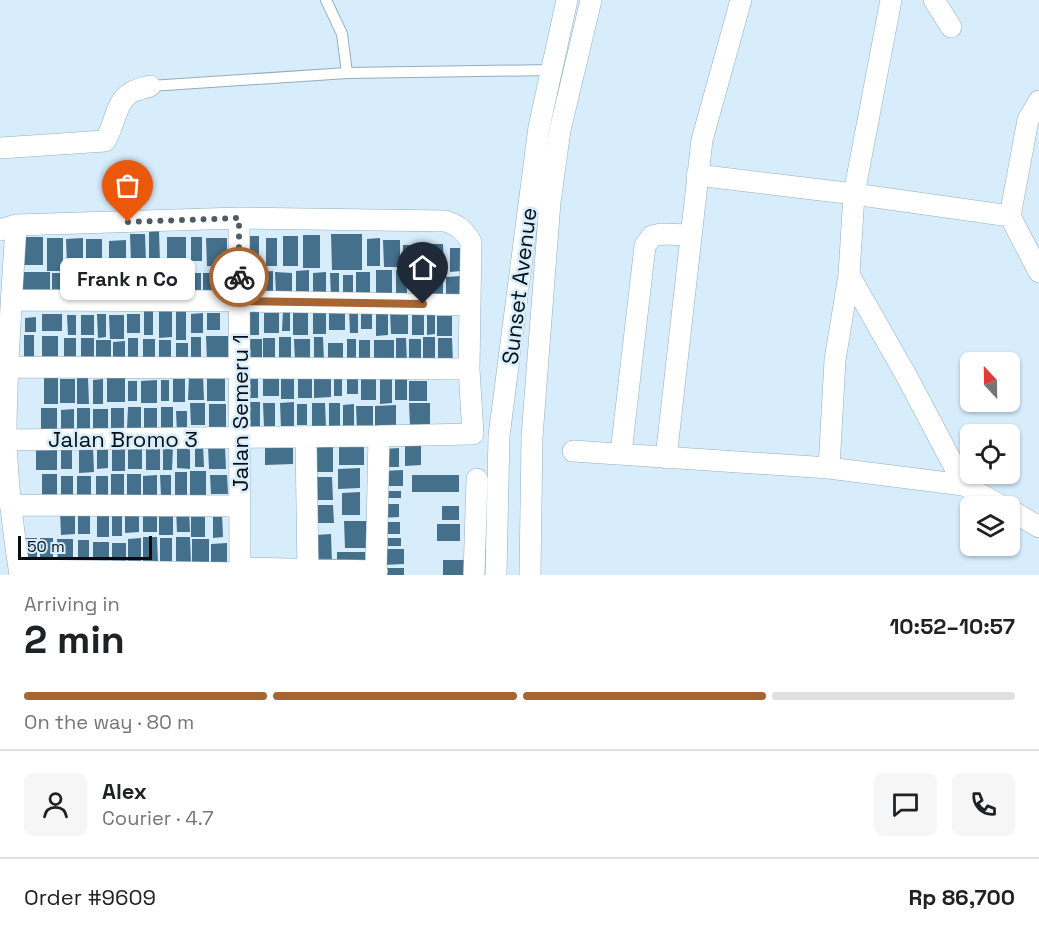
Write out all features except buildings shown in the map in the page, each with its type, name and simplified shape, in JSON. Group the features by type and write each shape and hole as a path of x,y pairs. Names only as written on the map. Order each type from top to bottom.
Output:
{"street":[{"name":"Sunset Avenue","path":"496,575 499,436 539,127 567,0"},
{"name":"Sunset Avenue","path":"530,575 532,437 550,201 560,130 591,0"},
{"path":"666,458 702,140 711,100 741,0"},
{"path":"829,468 835,360 849,274 854,194 891,0"},
{"path":"934,0 951,27"},
{"path":"0,148 105,141 111,132 120,103 130,93 150,86"},
{"path":"1039,101 1028,120 1010,216 1039,272"},
{"path":"697,175 1010,216"},
{"path":"12,300 240,301 239,218"},
{"path":"7,368 469,369 471,242 465,231 457,225 445,221 239,218 8,228 12,300 7,368 6,440 10,505 20,572 376,573 379,436"},
{"path":"621,453 645,246 651,236 690,235"},
{"path":"849,274 964,485"},
{"name":"Jalan Semeru 1","path":"240,572 238,368 240,301 469,305"},
{"name":"Jalan Bromo 3","path":"6,440 306,438 473,434 469,369"},
{"path":"306,438 308,572"},
{"path":"573,451 829,468 964,485 984,496"},
{"path":"474,575 477,479"},
{"path":"10,505 240,506"},
{"path":"1020,516 1039,526"}],"lane":[{"path":"326,0 342,34 347,73"},
{"path":"150,86 347,73 551,70"}],"way so far":[{"path":"128,222 239,218 239,277"}],"place":[{"name":"Frank n Co","path":"128,222"}],"route":[{"path":"239,277 240,301 423,304"}]}
